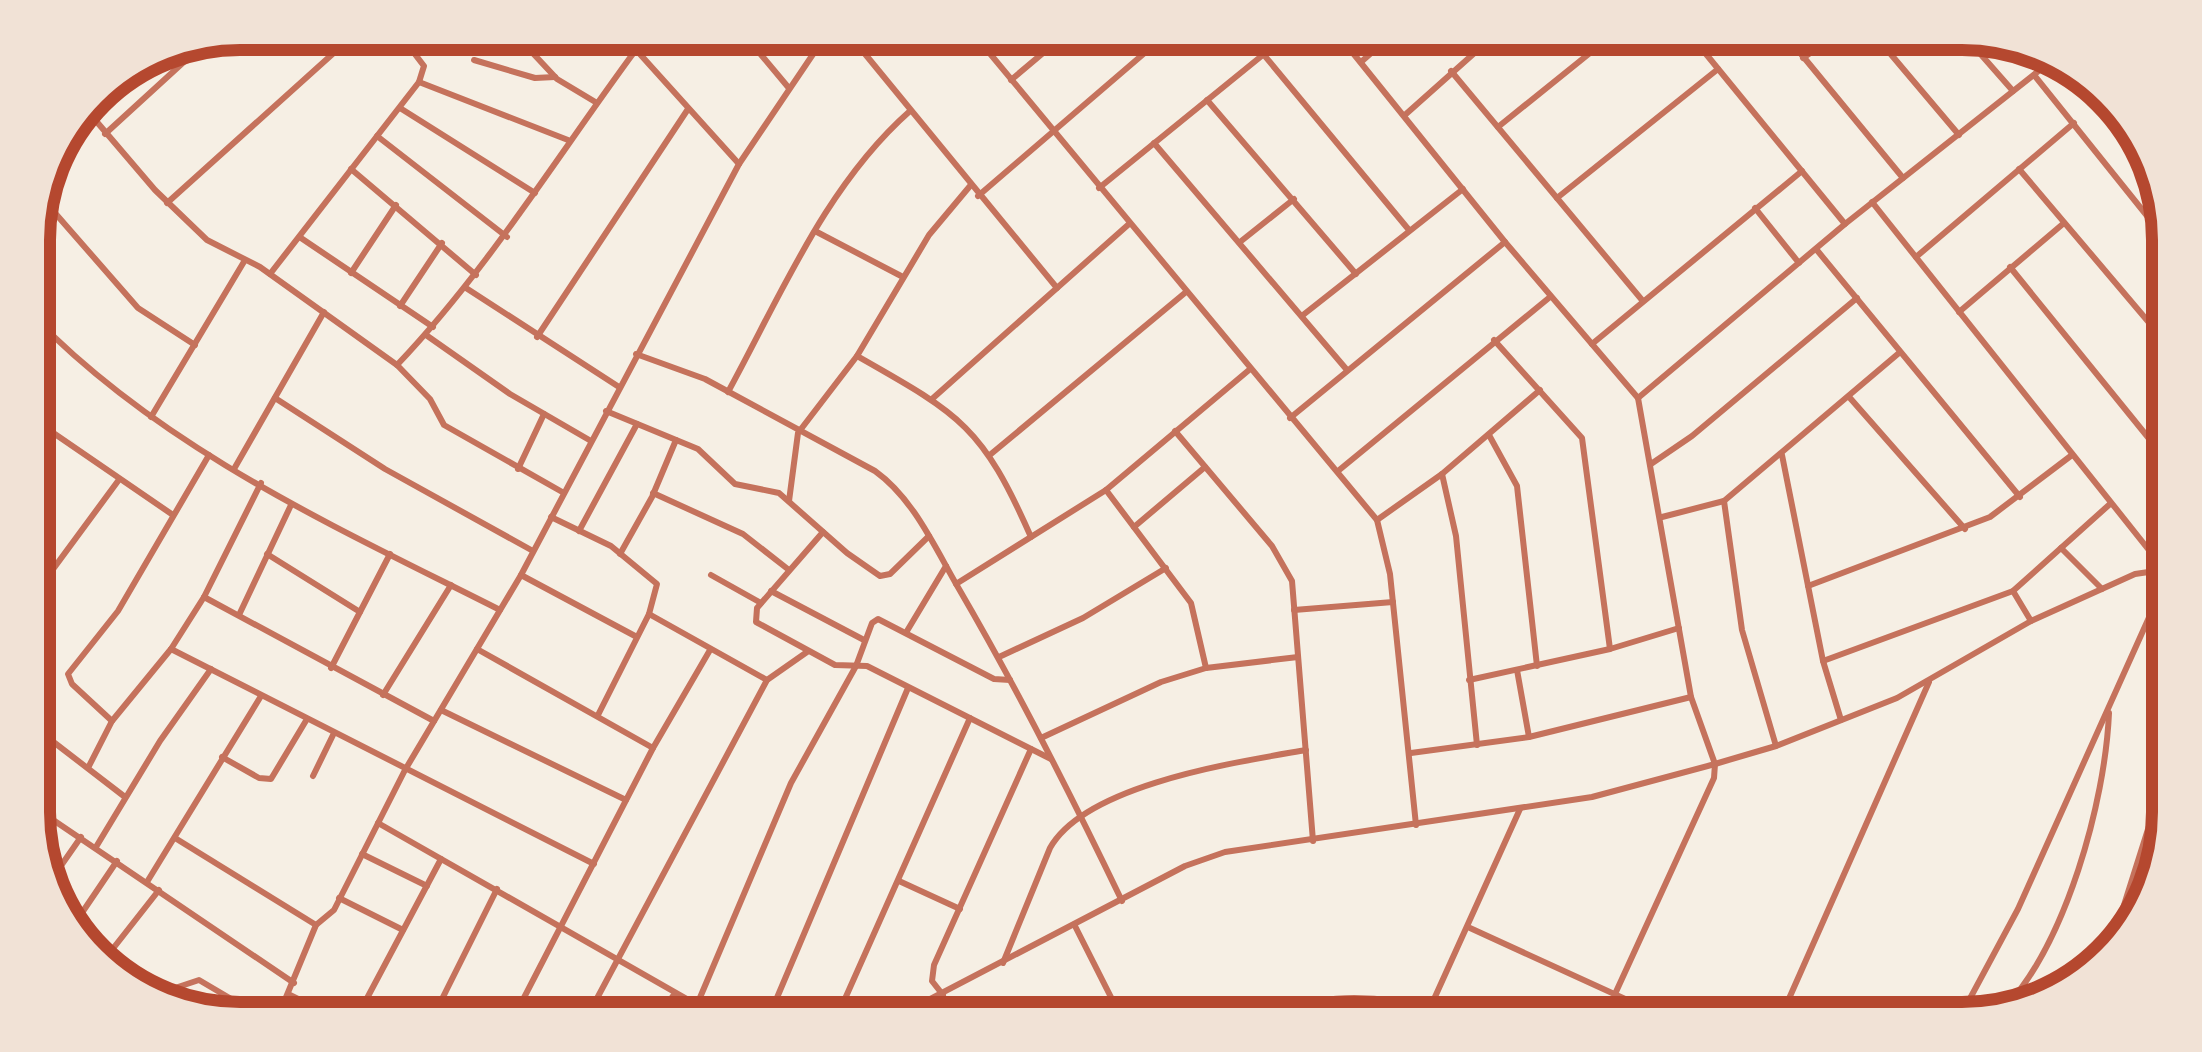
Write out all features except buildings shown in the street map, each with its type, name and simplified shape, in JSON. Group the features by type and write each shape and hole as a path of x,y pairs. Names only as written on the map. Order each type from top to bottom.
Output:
{"street":[{"path":"167,203 337,50"},
{"path":"270,274 419,82 424,66 414,50"},
{"path":"530,50 555,77 597,103"},
{"path":"757,50 788,88"},
{"path":"285,1002 316,925 339,898 406,770 521,575 739,164 815,50"},
{"path":"862,50 1057,288"},
{"path":"987,50 1377,520 1393,602 1416,825"},
{"path":"1011,80 1047,50"},
{"path":"978,196 1149,50"},
{"path":"1261,50 1410,230"},
{"path":"1351,50 1505,242 1638,398 1691,697 1714,764 1713,788 1616,994"},
{"path":"1361,62 1375,50"},
{"path":"1406,114 1477,50"},
{"path":"1498,127 1594,50"},
{"path":"1798,50 1903,178"},
{"path":"1804,58 1815,50"},
{"path":"1887,50 1959,135"},
{"path":"396,365 434,327 507,236 568,140 635,51 739,164"},
{"path":"1703,51 1845,224"},
{"path":"1978,51 2013,91"},
{"path":"1100,188 1264,54"},
{"path":"105,134 189,58"},
{"path":"474,60 535,78 555,77"},
{"path":"1558,198 1718,68"},
{"path":"1638,398 1845,224 2042,68"},
{"path":"1451,72 1642,300"},
{"path":"2034,75 2150,220"},
{"path":"419,82 568,140"},
{"path":"1207,100 1356,274"},
{"path":"400,108 535,194"},
{"path":"536,337 688,109"},
{"path":"728,392 816,232 866,152 910,110"},
{"path":"94,119 167,203 207,240 270,274 396,365 430,399 444,424 564,492"},
{"path":"1916,256 2074,123"},
{"path":"377,136 507,236"},
{"path":"1154,143 1347,370"},
{"path":"2020,169 2152,326"},
{"path":"351,170 442,242 476,276"},
{"path":"1592,344 1802,171"},
{"path":"789,501 798,432 857,356 929,235 970,186"},
{"path":"1302,316 1464,189"},
{"path":"1240,242 1294,199"},
{"path":"1872,202 2152,553"},
{"path":"351,273 396,204"},
{"path":"1756,208 1799,263"},
{"path":"53,211 138,308 195,345"},
{"path":"1959,312 2064,223"},
{"path":"932,399 1129,224"},
{"path":"816,232 903,278"},
{"path":"301,238 434,327"},
{"path":"400,306 442,242"},
{"path":"1290,418 1505,242"},
{"path":"1816,249 2020,497"},
{"path":"151,417 245,260"},
{"path":"2010,267 2152,442"},
{"path":"466,288 536,337 619,387"},
{"path":"991,454 1186,292"},
{"path":"1338,471 1550,296"},
{"path":"1651,464 1692,436 1857,298"},
{"path":"234,469 324,312"},
{"path":"50,332 104,384 209,455 291,505 500,610"},
{"path":"426,335 591,441"},
{"path":"1494,340 1578,430 1585,448 1610,650"},
{"path":"636,354 728,392 883,477 929,536 999,657 1122,901"},
{"path":"1662,517 1724,500 1900,354"},
{"path":"857,356 932,399 963,422 991,454 1031,538"},
{"path":"956,584 1106,490 1249,370"},
{"path":"1377,520 1442,474 1540,390"},
{"path":"274,398 384,470 533,551"},
{"path":"1850,398 1965,529"},
{"path":"606,411 708,456 736,484 778,493 864,566 884,576 929,536"},
{"path":"518,468 544,414"},
{"path":"579,531 637,424"},
{"path":"1175,431 1284,564 1292,581 1313,841"},
{"path":"50,434 173,515"},
{"path":"1489,435 1518,486 1537,666"},
{"path":"620,554 653,494 676,440"},
{"path":"112,722 72,684 68,674 118,611 209,455"},
{"path":"1782,455 1824,661 1841,720"},
{"path":"1808,586 1965,529 2020,497 2072,455"},
{"path":"1134,527 1206,467"},
{"path":"1442,474 1456,536 1477,744"},
{"path":"50,573 118,481"},
{"path":"88,768 112,722 171,649 204,597 261,484"},
{"path":"1106,490 1196,614 1206,668"},
{"path":"653,494 743,534 789,570"},
{"path":"1724,500 1742,630 1776,746"},
{"path":"1824,661 2013,591 2110,504"},
{"path":"240,614 291,505"},
{"path":"551,517 620,554 658,584 649,614 598,715"},
{"path":"823,532 760,603 756,622 834,665 867,666 1052,760"},
{"path":"2062,548 2102,589"},
{"path":"268,554 360,612"},
{"path":"331,668 390,554"},
{"path":"907,631 946,566"},
{"path":"999,657 1083,618 1166,568"},
{"path":"928,1002 1185,866 1225,852 1592,797 1776,746 1931,680 2031,621 2135,574 2152,572"},
{"path":"521,575 635,636"},
{"path":"711,575 760,603"},
{"path":"383,695 451,585"},
{"path":"770,591 864,640"},
{"path":"2013,591 2031,621"},
{"path":"204,597 434,721"},
{"path":"1294,610 1393,602"},
{"path":"1968,1002 2018,910 2152,606"},
{"path":"649,614 767,680"},
{"path":"698,1002 791,784 878,620 907,631 994,679 1010,680"},
{"path":"1469,680 1610,650 1679,628"},
{"path":"171,649 594,864"},
{"path":"477,649 653,748"},
{"path":"523,1002 653,748 710,650"},
{"path":"595,1002 767,680 807,652"},
{"path":"1040,738 1147,687 1206,668 1298,657"},
{"path":"96,847 211,670"},
{"path":"1518,670 1529,737"},
{"path":"1788,1002 1931,680"},
{"path":"775,1002 908,688"},
{"path":"148,882 261,696"},
{"path":"1411,753 1529,737 1691,697"},
{"path":"2018,993 2032,978 2084,854 2107,761 2110,707"},
{"path":"441,710 626,800"},
{"path":"844,1002 970,718"},
{"path":"222,757 258,778 272,779 307,719"},
{"path":"313,776 334,733"},
{"path":"50,739 125,797"},
{"path":"943,994 932,975 1031,750"},
{"path":"1002,964 1050,848 1059,833 1081,816 1190,770 1306,750"},
{"path":"1433,1002 1470,928 1520,808"},
{"path":"50,818 294,983"},
{"path":"2122,913 2152,820"},
{"path":"378,823 618,958 686,1002"},
{"path":"59,869 81,837"},
{"path":"175,838 276,904 316,925"},
{"path":"362,854 427,886"},
{"path":"366,1002 441,859"},
{"path":"81,914 117,862"},
{"path":"899,881 960,909"},
{"path":"441,1002 497,889"},
{"path":"111,951 159,890"},
{"path":"339,898 404,930"},
{"path":"1075,926 1113,1002"},
{"path":"1470,928 1633,1002"},
{"path":"171,989 199,980 236,1002"},
{"path":"290,995 304,1002"},
{"path":"669,1002 673,995"},
{"path":"1314,1002 1406,1002"}]}
